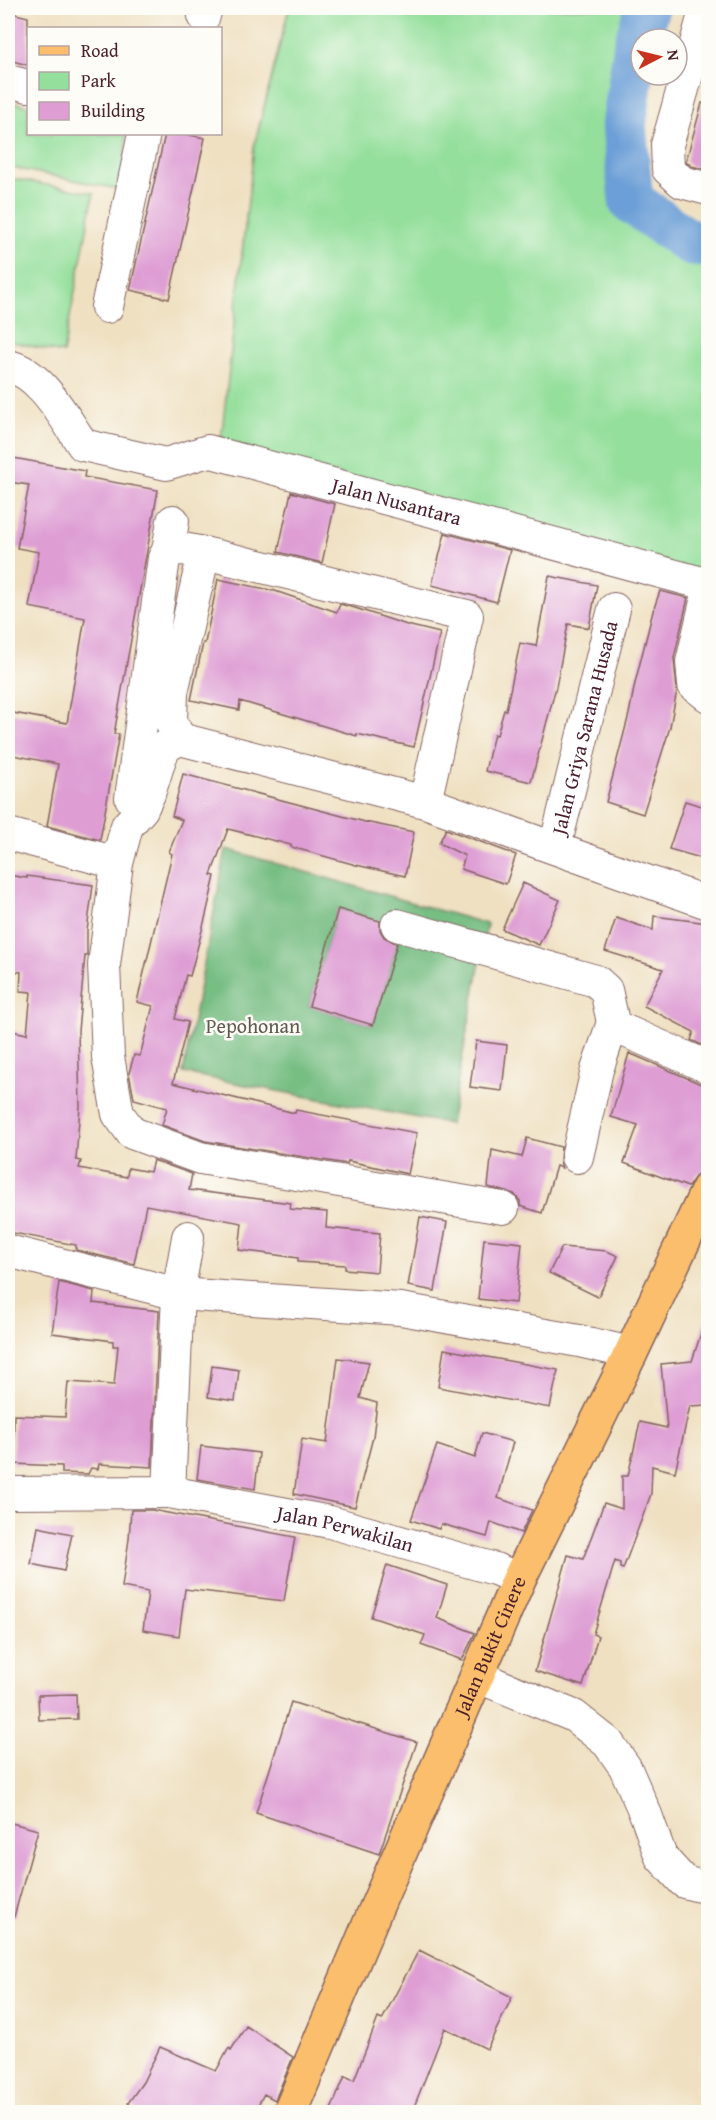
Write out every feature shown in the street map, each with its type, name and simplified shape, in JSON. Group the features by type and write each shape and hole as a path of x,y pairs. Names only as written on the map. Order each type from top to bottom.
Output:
{"main road":[{"name":"Jalan Bukit Cinere","path":"290,2112 519,1579 631,1353 708,1189"}],"street":[{"path":"706,8 667,145 668,169 682,182 708,189"},
{"path":"8,81 27,86"},
{"path":"107,307 144,135"},
{"name":"Jalan Nusantara","path":"8,366 17,368 38,381 83,445 166,464 208,451 702,583 708,593 692,662 694,685 708,696"},
{"path":"128,826 142,809 149,794 160,756 166,746 164,558 171,536 183,549 468,616 425,802"},
{"path":"204,553 165,723 117,863 104,965 108,1058 118,1114 132,1133 200,1158 503,1208"},
{"name":"Jalan Griya Sarana Husada","path":"555,847 614,609"},
{"name":"Jalan Griya Sarana Husada","path":"165,723 425,802 708,903"},
{"path":"8,834 117,863"},
{"path":"397,925 596,981 606,990 612,1022 597,1070 577,1157"},
{"path":"612,1022 616,1027 708,1067"},
{"path":"169,1492 178,1294 188,1237"},
{"path":"8,1251 178,1294 401,1309 579,1341 631,1353"},
{"name":"Jalan Perwakilan","path":"8,1493 169,1492 330,1522 495,1569 519,1579"},
{"path":"476,1676 574,1716 608,1743 625,1767 661,1857 684,1882 708,1888"}],"green space":[{"path":"289,8 647,8 641,27 629,27 630,87 624,125 631,201 691,243 708,245 708,579 221,441 254,147"},
{"path":"8,101 27,106 27,135 126,135 123,190 8,167"},
{"path":"8,178 94,193 63,353 8,341"},
{"name":"Pepohonan","path":"226,849 487,924 450,1124 183,1073","holes":["338,909 401,928 373,1025 309,1006"]}],"building":[{"path":"8,12 28,17 28,27 27,65 8,60"},
{"path":"702,103 708,104 708,170 691,166 686,161"},
{"path":"165,135 189,135 205,138 169,299 130,290"},
{"path":"8,457 85,471 84,477 158,490 114,734 119,734 100,840 47,826 58,764 8,754 8,712 67,723 85,618 29,607 39,552 17,548 29,485 8,482"},
{"path":"291,492 335,504 322,563 278,552"},
{"path":"445,533 510,550 497,602 432,585"},
{"path":"549,576 597,585 589,628 568,624 556,687 531,782 485,771 494,734 497,735 504,710 506,710 520,643 536,646"},
{"path":"218,579 275,591 337,612 340,604 440,633 414,747 357,734 357,736 240,701 239,710 191,700"},
{"path":"660,591 688,598 674,658 677,690 670,727 643,814 606,802 653,611"},
{"path":"183,774 365,822 414,832 405,876 356,865 228,829 211,875 215,876 206,915 190,976 186,975 175,1019 188,1022 173,1083 295,1113 296,1110 417,1133 408,1174 348,1161 347,1164 205,1141 162,1125 167,1108 134,1099 129,1073 134,1055 140,1056 153,1006 137,1002 172,854 169,852 182,820 172,816"},
{"path":"685,801 708,808 708,860 669,849"},
{"path":"446,829 516,855 506,884 461,869 465,856 439,843"},
{"path":"8,875 93,885 78,1031 80,1106 76,1160 81,1161 79,1168 127,1177 128,1168 150,1172 153,1160 192,1174 189,1190 291,1203 290,1209 327,1212 326,1228 380,1233 377,1272 345,1269 345,1265 298,1262 298,1258 239,1250 242,1223 146,1205 134,1264 76,1250 76,1245 8,1232 8,1030 27,1034 31,992 20,991 21,972 8,971"},
{"path":"523,883 560,900 539,945 502,929"},
{"path":"338,909 380,921 380,930 384,937 397,944 373,1025 309,1006"},
{"path":"654,916 708,923 708,1048 691,1040 694,1032 644,1006 663,969 605,951 616,918 653,930"},
{"path":"476,1041 507,1045 502,1091 470,1087"},
{"path":"629,1053 708,1085 708,1160 704,1171 697,1174 688,1187 624,1163 638,1125 611,1117"},
{"path":"527,1138 561,1147 562,1168 556,1166 542,1213 520,1206 520,1201 514,1194 488,1187 492,1150 522,1157"},
{"path":"420,1217 447,1222 435,1291 408,1286"},
{"path":"484,1239 522,1243 516,1303 478,1299"},
{"path":"562,1247 607,1251 618,1256 598,1297 549,1273"},
{"path":"59,1282 94,1291 93,1303 159,1311 152,1467 99,1464 98,1469 91,1468 88,1474 62,1473 62,1466 13,1464 14,1415 65,1417 68,1382 114,1385 118,1346 113,1346 113,1341 52,1333"},
{"path":"705,1321 708,1322 708,1405 690,1406 675,1472 652,1466 651,1494 623,1569 620,1568 620,1563 615,1561 593,1634 598,1636 583,1686 535,1671 568,1555 583,1559 604,1503 622,1509 622,1476 628,1476 640,1422 667,1428 661,1364 692,1361"},
{"path":"444,1349 558,1370 550,1408 438,1387"},
{"path":"338,1358 369,1362 360,1398 377,1403 373,1437 355,1507 294,1494 302,1439 327,1443"},
{"path":"212,1366 239,1370 235,1401 208,1397"},
{"path":"482,1433 513,1442 498,1498 532,1510 521,1533 491,1522 487,1537 441,1524 439,1529 411,1520 437,1445 475,1458"},
{"path":"201,1446 259,1453 255,1489 197,1479"},
{"path":"131,1510 152,1510 295,1537 284,1601 185,1589 179,1636 143,1630 148,1592 122,1587"},
{"path":"38,1527 72,1534 64,1571 31,1564"},
{"path":"387,1565 447,1585 437,1618 475,1633 462,1660 421,1645 425,1635 371,1617"},
{"path":"76,1694 77,1719 39,1720 38,1695"},
{"path":"291,1702 417,1742 379,1854 256,1813"},
{"path":"8,1822 38,1830 14,1917 8,1916"},
{"path":"419,1950 512,1997 487,2049 445,2028 412,2112 330,2112 345,2076 354,2080 378,2018 382,2020"},
{"path":"246,2026 293,2057 275,2100 264,2094 254,2112 139,2112 128,2103 143,2082 160,2047 216,2071 229,2048 231,2050"}],"waterway":[{"path":"647,8 636,44 624,125 631,201 691,243 708,245"}]}
